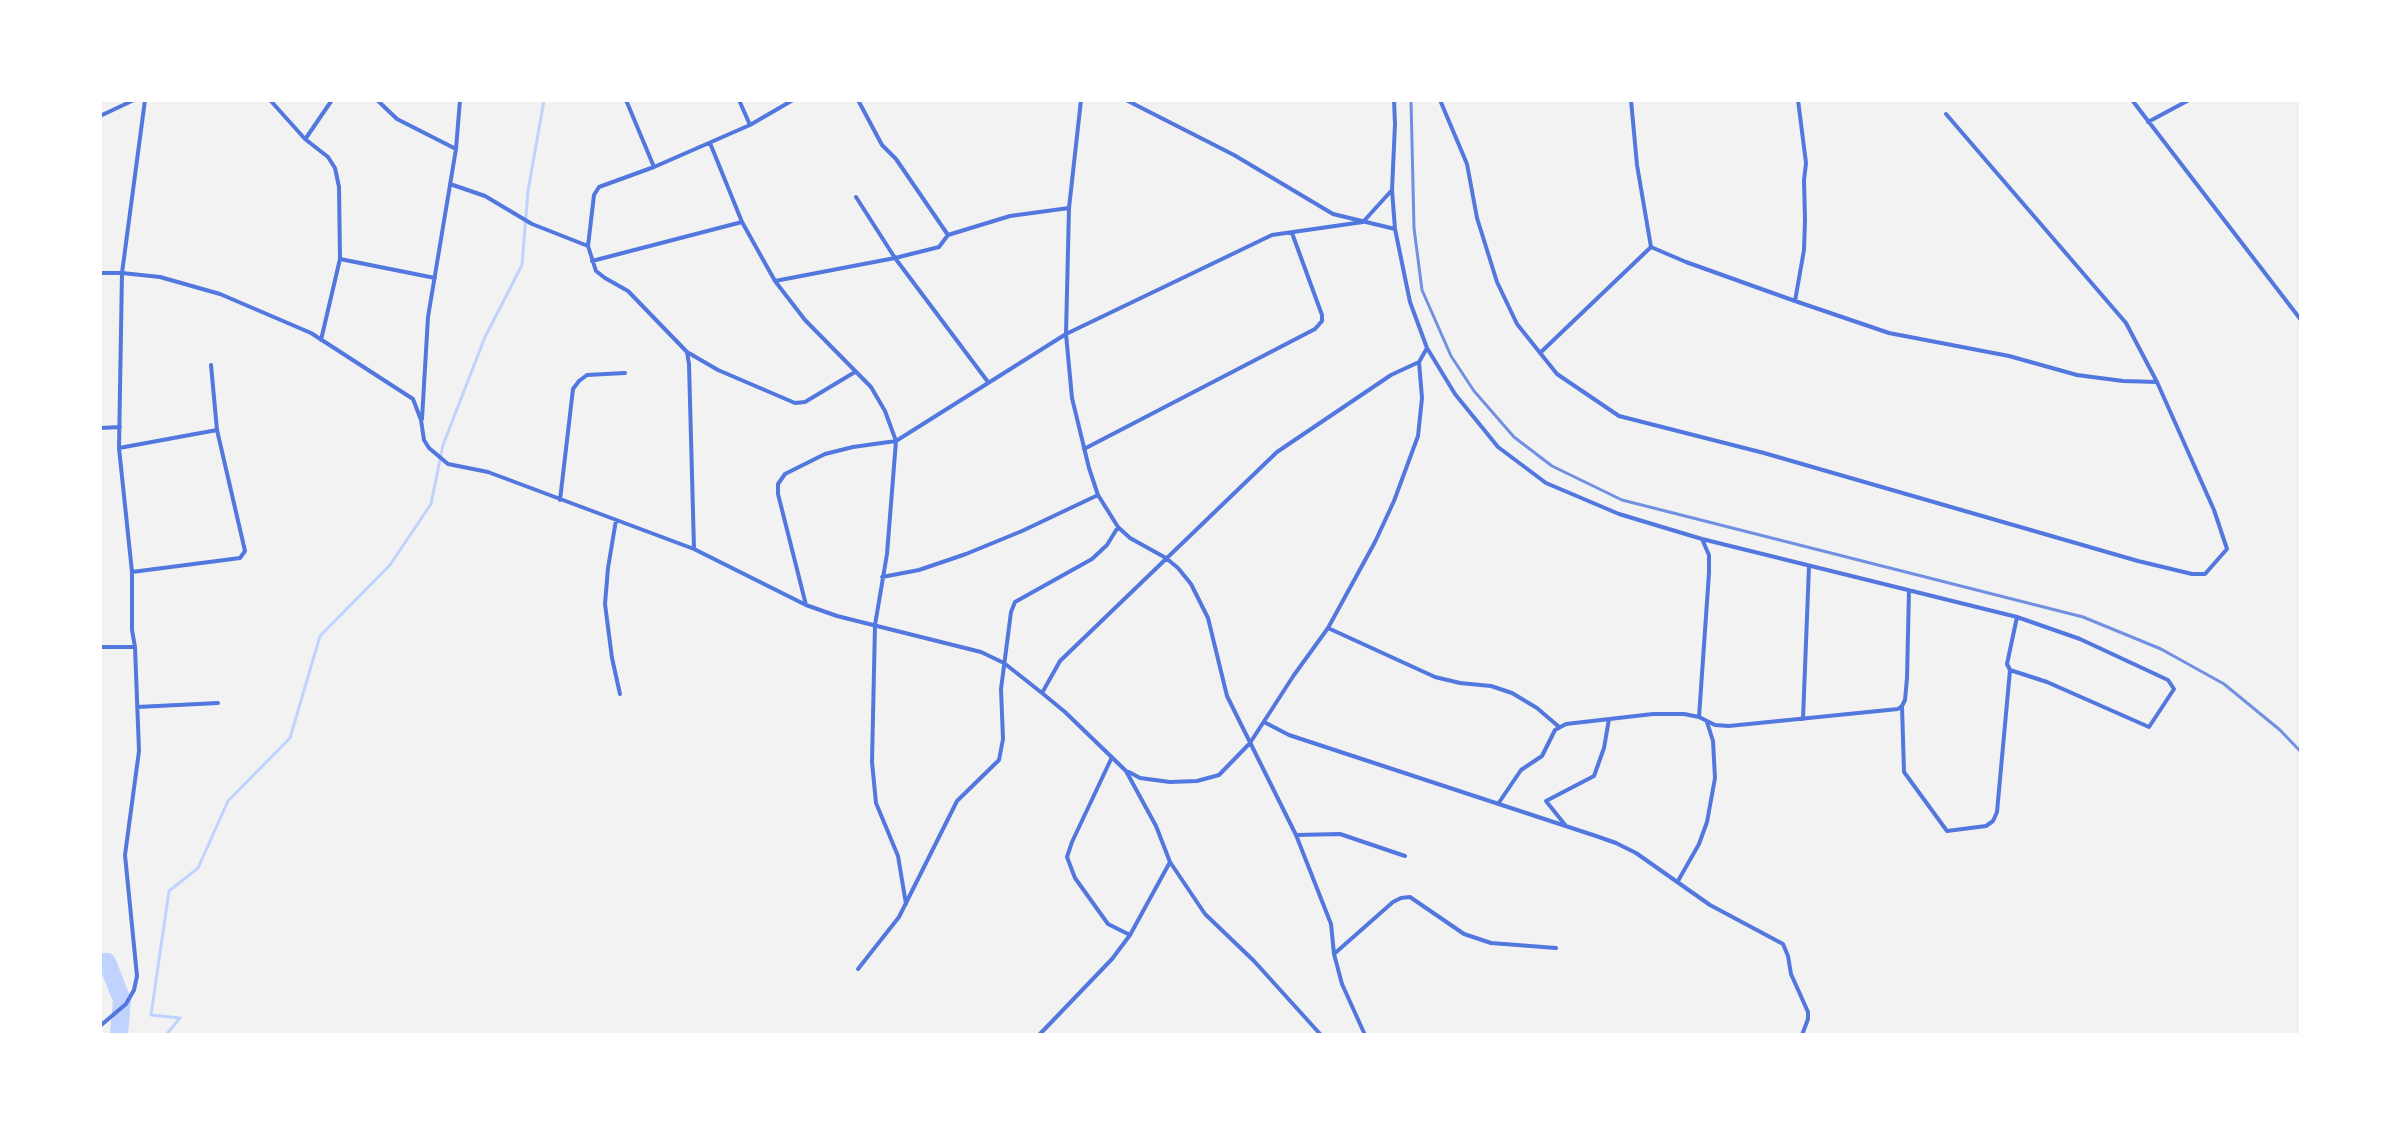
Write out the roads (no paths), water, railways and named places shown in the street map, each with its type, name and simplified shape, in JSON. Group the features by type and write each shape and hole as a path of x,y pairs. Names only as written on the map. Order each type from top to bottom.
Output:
{"street":[{"path":"100,116 134,100"},
{"path":"100,1026 126,1004 137,976 125,855 139,751 132,572 119,448 122,273 145,100"},
{"path":"270,100 305,139 328,157 335,168 339,187 340,259 321,340"},
{"path":"305,139 332,100"},
{"path":"377,100 397,119 456,149"},
{"path":"421,420 428,317 456,149 460,100"},
{"path":"626,100 654,167"},
{"path":"739,100 750,125"},
{"path":"793,100 750,125 710,143 599,187 588,246 596,271 628,291 687,352 718,370 795,403 805,402 855,372"},
{"path":"858,100 882,145 896,159 948,235"},
{"path":"1081,100 1069,208 1066,334 1072,398 1084,449 1098,495 1118,527 1178,568 1191,584 1208,618 1227,696 1296,835 1331,924 1334,954 1342,984 1365,1035"},
{"path":"1126,100 1234,155 1333,214 1395,229"},
{"path":"1394,100 1392,190 1395,229 1410,302 1427,348 1455,394 1498,447 1546,483 1619,514 1702,539 2017,617 2080,639 2168,680 2174,689 2151,725 2145,726 2047,682 2010,670"},
{"path":"1440,100 1467,164 1477,218 1497,282 1517,324 1557,374 1619,416 1764,453 2138,561 2192,574 2205,574 2227,549 2214,510 2157,382 2126,323 1946,114"},
{"path":"1631,100 1637,165 1651,247"},
{"path":"1795,301 1804,250 1806,163 1798,100"},
{"path":"2132,100 2301,320"},
{"path":"2148,122 2189,100"},
{"path":"710,143 742,222 775,281 805,320 871,387 885,411 896,441 887,554 875,625 872,762 876,803 898,856 906,904"},
{"path":"450,184 485,196 532,224 588,246"},
{"path":"806,605 778,494 778,484 785,474 825,454 896,441 1066,334 1272,235 1363,222 1392,190"},
{"path":"856,197 895,258 988,382"},
{"path":"775,281 895,258 939,247 948,235 1010,216 1069,208"},
{"path":"592,261 742,222"},
{"path":"1084,449 1315,329 1322,321 1322,315 1292,233"},
{"path":"1540,353 1651,247"},
{"path":"1651,247 1889,333 2009,356 2077,375 2157,382"},
{"path":"340,259 435,278"},
{"path":"100,273 160,277 220,294 311,333 413,399 424,440 448,464 488,472 694,549 806,605 837,616 981,652 1004,663 1042,693 1126,771 1156,826 1170,862 1205,914 1254,961 1321,1035"},
{"path":"1126,771 1140,778 1170,782 1197,781 1219,775 1250,743 1328,628 1394,501 1418,436 1422,398 1419,362 1427,348"},
{"path":"687,352 694,549"},
{"path":"1042,693 1060,661 1277,452 1391,375 1419,362"},
{"path":"132,572 240,558 245,551 217,430 211,365"},
{"path":"560,500 573,389 587,375 625,373"},
{"path":"100,428 120,427"},
{"path":"119,448 217,430"},
{"path":"882,577 919,570 966,554 1098,495"},
{"path":"616,520 605,604 620,694"},
{"path":"858,969 881,942 906,904 957,801 999,760 1003,739 1001,689 1015,602 1092,559 1107,545 1118,527"},
{"path":"1699,717 1709,573 1709,555 1702,539"},
{"path":"1803,719 1809,566"},
{"path":"1909,590 1907,678 1902,706 1904,772 1947,831 1986,826 1993,821 1997,812 2010,670 2007,664 2017,617"},
{"path":"1328,628 1435,677 1491,686 1512,693 1559,726 1653,714 1699,717 1707,722 1729,726 1898,709 1902,706"},
{"path":"100,647 135,647"},
{"path":"137,707 218,703"},
{"path":"1567,826 1546,801 1594,776 1604,748 1609,719"},
{"path":"1264,722 1289,735 1616,843 1678,881 1710,905 1783,944 1791,974 1808,1012 1802,1035"},
{"path":"1678,881 1699,844 1707,822 1715,778 1713,741 1707,722"},
{"path":"1498,804 1521,770 1542,756 1559,726"},
{"path":"1112,757 1067,857 1075,878 1108,924 1130,935"},
{"path":"1296,835 1340,834 1405,856"},
{"path":"1039,1035 1112,959 1130,935 1170,862"},
{"path":"1334,954 1393,902 1410,897 1464,934 1491,943 1556,948"}],"waterway":[{"path":"166,1035 180,1018 151,1015 169,891 198,868 228,801 290,738 320,636 390,565 431,504 443,445 485,337 522,265 528,191 544,100"},
{"path":"100,962 107,962 122,1000 119,1035"}],"railway":[{"path":"1411,100 1414,228 1422,290 1451,356 1474,391 1514,437 1552,466 1622,500 2083,617 2161,649 2224,684 2280,730 2301,752"}]}
